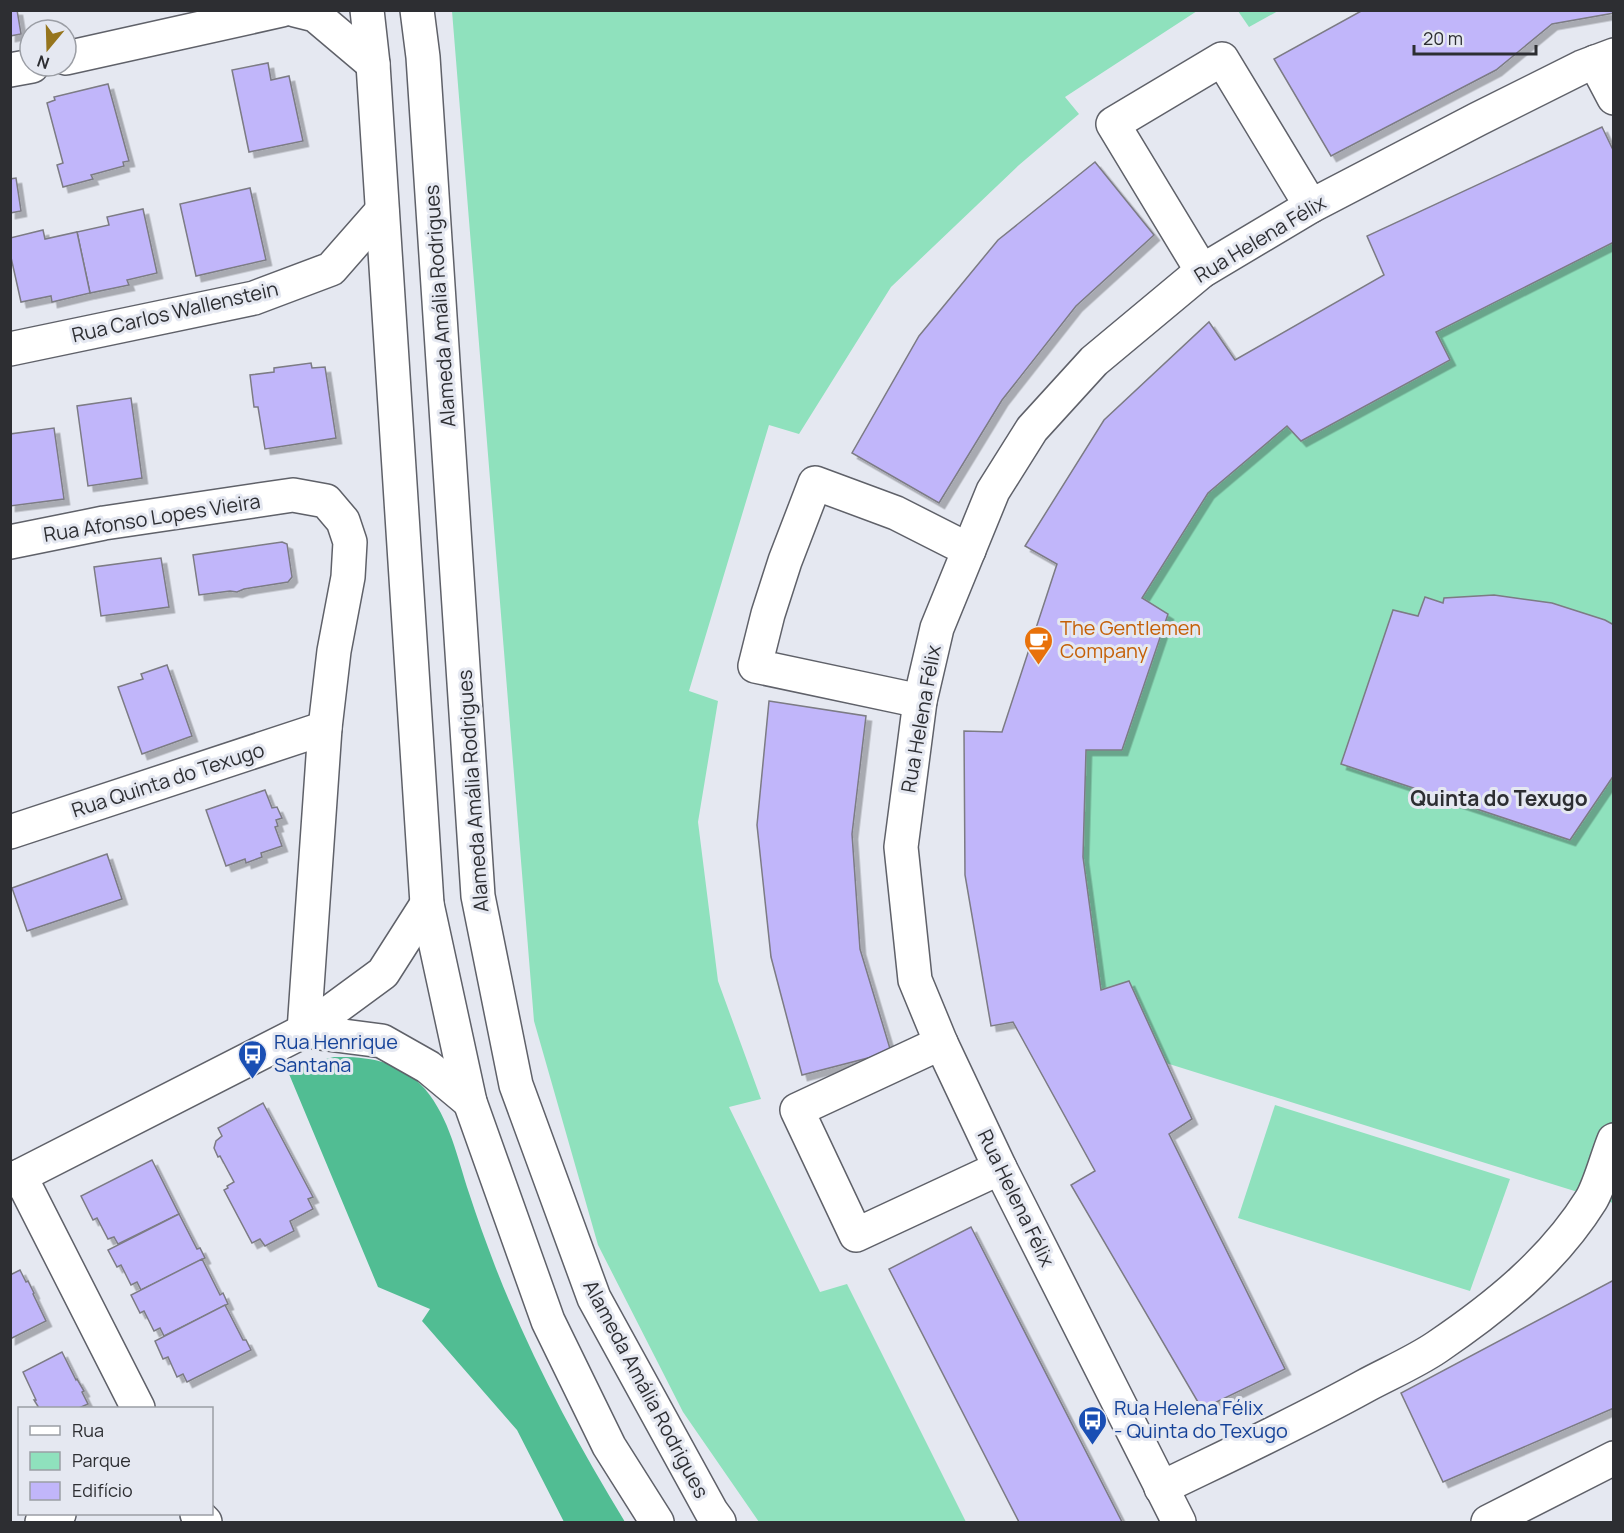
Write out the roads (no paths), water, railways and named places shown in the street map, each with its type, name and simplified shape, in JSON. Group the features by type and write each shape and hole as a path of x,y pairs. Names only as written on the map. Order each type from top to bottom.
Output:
{"street":[{"path":"78,55 282,10"},
{"path":"295,10 315,15 373,64"},
{"path":"367,10 373,64 427,904 470,1102 548,1321 609,1446 657,1522"},
{"name":"Alameda Amália Rodrigues","path":"417,10 424,69 478,896 513,1074 594,1298 719,1522"},
{"path":"1202,272 1113,124 1222,59 1311,206"},
{"path":"1604,59 1614,98"},
{"name":"Rua Helena Félix","path":"1179,1522 1000,1168 941,1043 915,980 901,848 920,701 937,628 993,491 1032,429 1094,362 1202,272 1311,206 1478,119 1604,59"},
{"name":"Rua Carlos Wallenstein","path":"10,349 254,298 332,269 382,211"},
{"path":"920,701 754,666 768,614 815,483 896,513 969,550"},
{"name":"Rua Afonso Lopes Vieira","path":"10,542 104,523 293,495 326,501 343,521 350,542 348,578 334,651 325,728 304,1031"},
{"name":"Rua Quinta do Texugo","path":"10,832 325,728"},
{"path":"137,1407 15,1179 304,1031 383,973 427,904"},
{"path":"304,1031 382,1041 428,1066 470,1102"},
{"path":"941,1043 797,1110 851,1225 856,1235 1000,1168"},
{"path":"1161,1488 1320,1410 1436,1348 1486,1312 1532,1274 1563,1239 1592,1198 1614,1140"},
{"path":"1488,1522 1614,1458"},
{"path":"42,1522 57,1515"}],"place":[{"name":"The Gentlemen Company","path":"1039,666"},
{"name":"Rua Henrique Santana","path":"253,1080"},
{"name":"Rua Helena Félix - Quinta do Texugo","path":"1093,1446"}],"district":[{"name":"Quinta do Texugo","path":"1499,799"}]}
